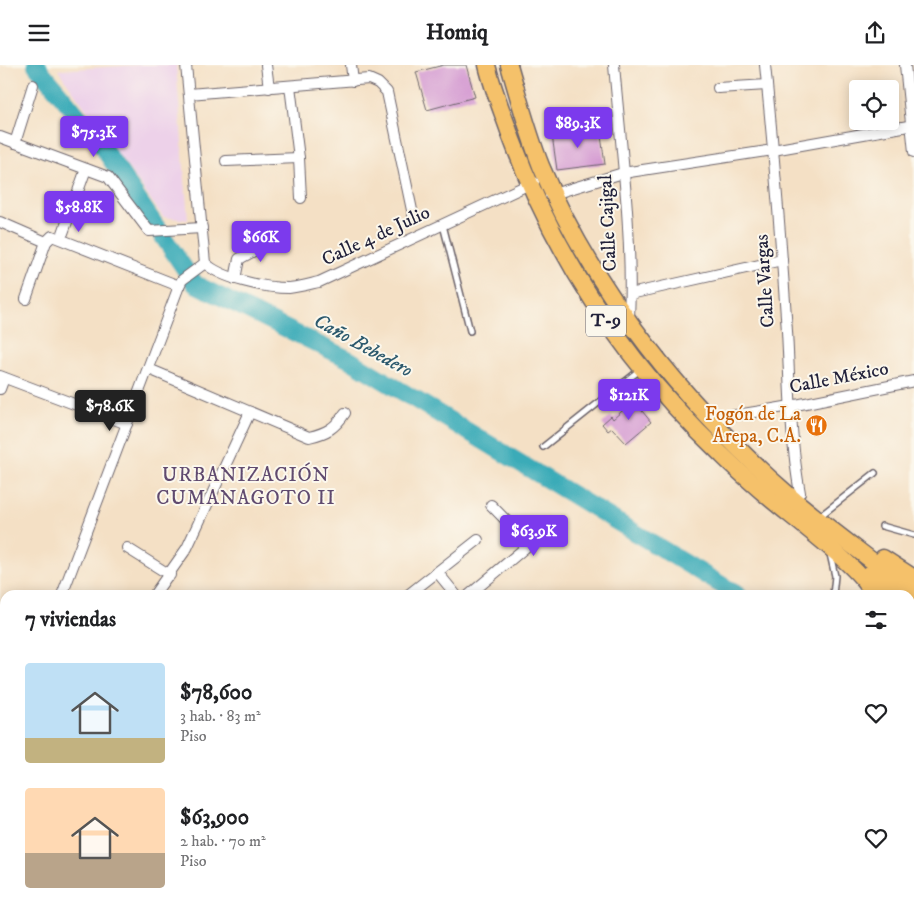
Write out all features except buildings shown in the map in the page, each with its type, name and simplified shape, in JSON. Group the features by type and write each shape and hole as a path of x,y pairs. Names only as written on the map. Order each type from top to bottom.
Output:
{"main road":[{"name":"T-9","path":"488,65 529,184 568,260 612,332 642,369 720,454 828,546 872,590"},
{"name":"T-9","path":"509,65 520,104 554,194 596,273 664,369 746,454 793,498 902,590"},
{"name":"T-9","path":"746,454 880,555 906,590"},
{"path":"802,525 886,590"},
{"name":"T-9","path":"880,555 903,561 914,561"}],"street":[{"path":"64,590 181,283 205,263 186,65"},
{"path":"266,65 269,88"},
{"path":"351,65 353,81"},
{"name":"Calle Cajigal","path":"614,65 623,173 630,294 629,319"},
{"name":"Calle Vargas","path":"765,65 774,150 782,260 792,406 791,432 800,493"},
{"path":"904,65 914,152"},
{"path":"189,94 369,79 378,83 387,92 413,215"},
{"path":"15,143 34,85"},
{"path":"718,88 767,85"},
{"path":"290,87 299,158 301,198"},
{"path":"538,200 623,173 774,150 912,125"},
{"path":"0,137 108,177 148,231 202,227"},
{"path":"226,161 299,158"},
{"path":"63,233 86,169"},
{"name":"Calle 4 de Julio","path":"205,263 212,270 235,279 289,287 319,282 546,176"},
{"path":"0,222 46,242"},
{"path":"26,299 46,242 52,236 181,283"},
{"path":"235,279 239,259 276,239"},
{"path":"630,294 782,260"},
{"path":"149,369 309,437 324,434 336,427 345,413"},
{"path":"0,389 2,377 127,424"},
{"name":"Calle México","path":"712,419 792,406 914,381"},
{"path":"158,590 187,548 250,412"},
{"path":"475,590 526,547 527,542 491,505"},
{"path":"415,590 478,540"},
{"path":"127,548 170,575"},
{"path":"438,573 452,590"}],"lane":[{"path":"443,224 470,331"},
{"path":"542,447 642,369"},
{"path":"824,513 875,473"},
{"path":"882,526 914,535"},
{"path":"828,546 835,576 834,590"}],"shaded area":[{"path":"140,65 176,65 188,220 163,217 58,70"}],"waterway":[{"name":"Caño Bebedero","path":"36,65 97,139 195,284 350,360 730,590"}],"place":[{"name":"Fogón de La Arepa, C.A.","path":"817,425"}],"district":[{"name":"URBANIZACIÓN CUMANAGOTO II","path":"246,486"}]}
